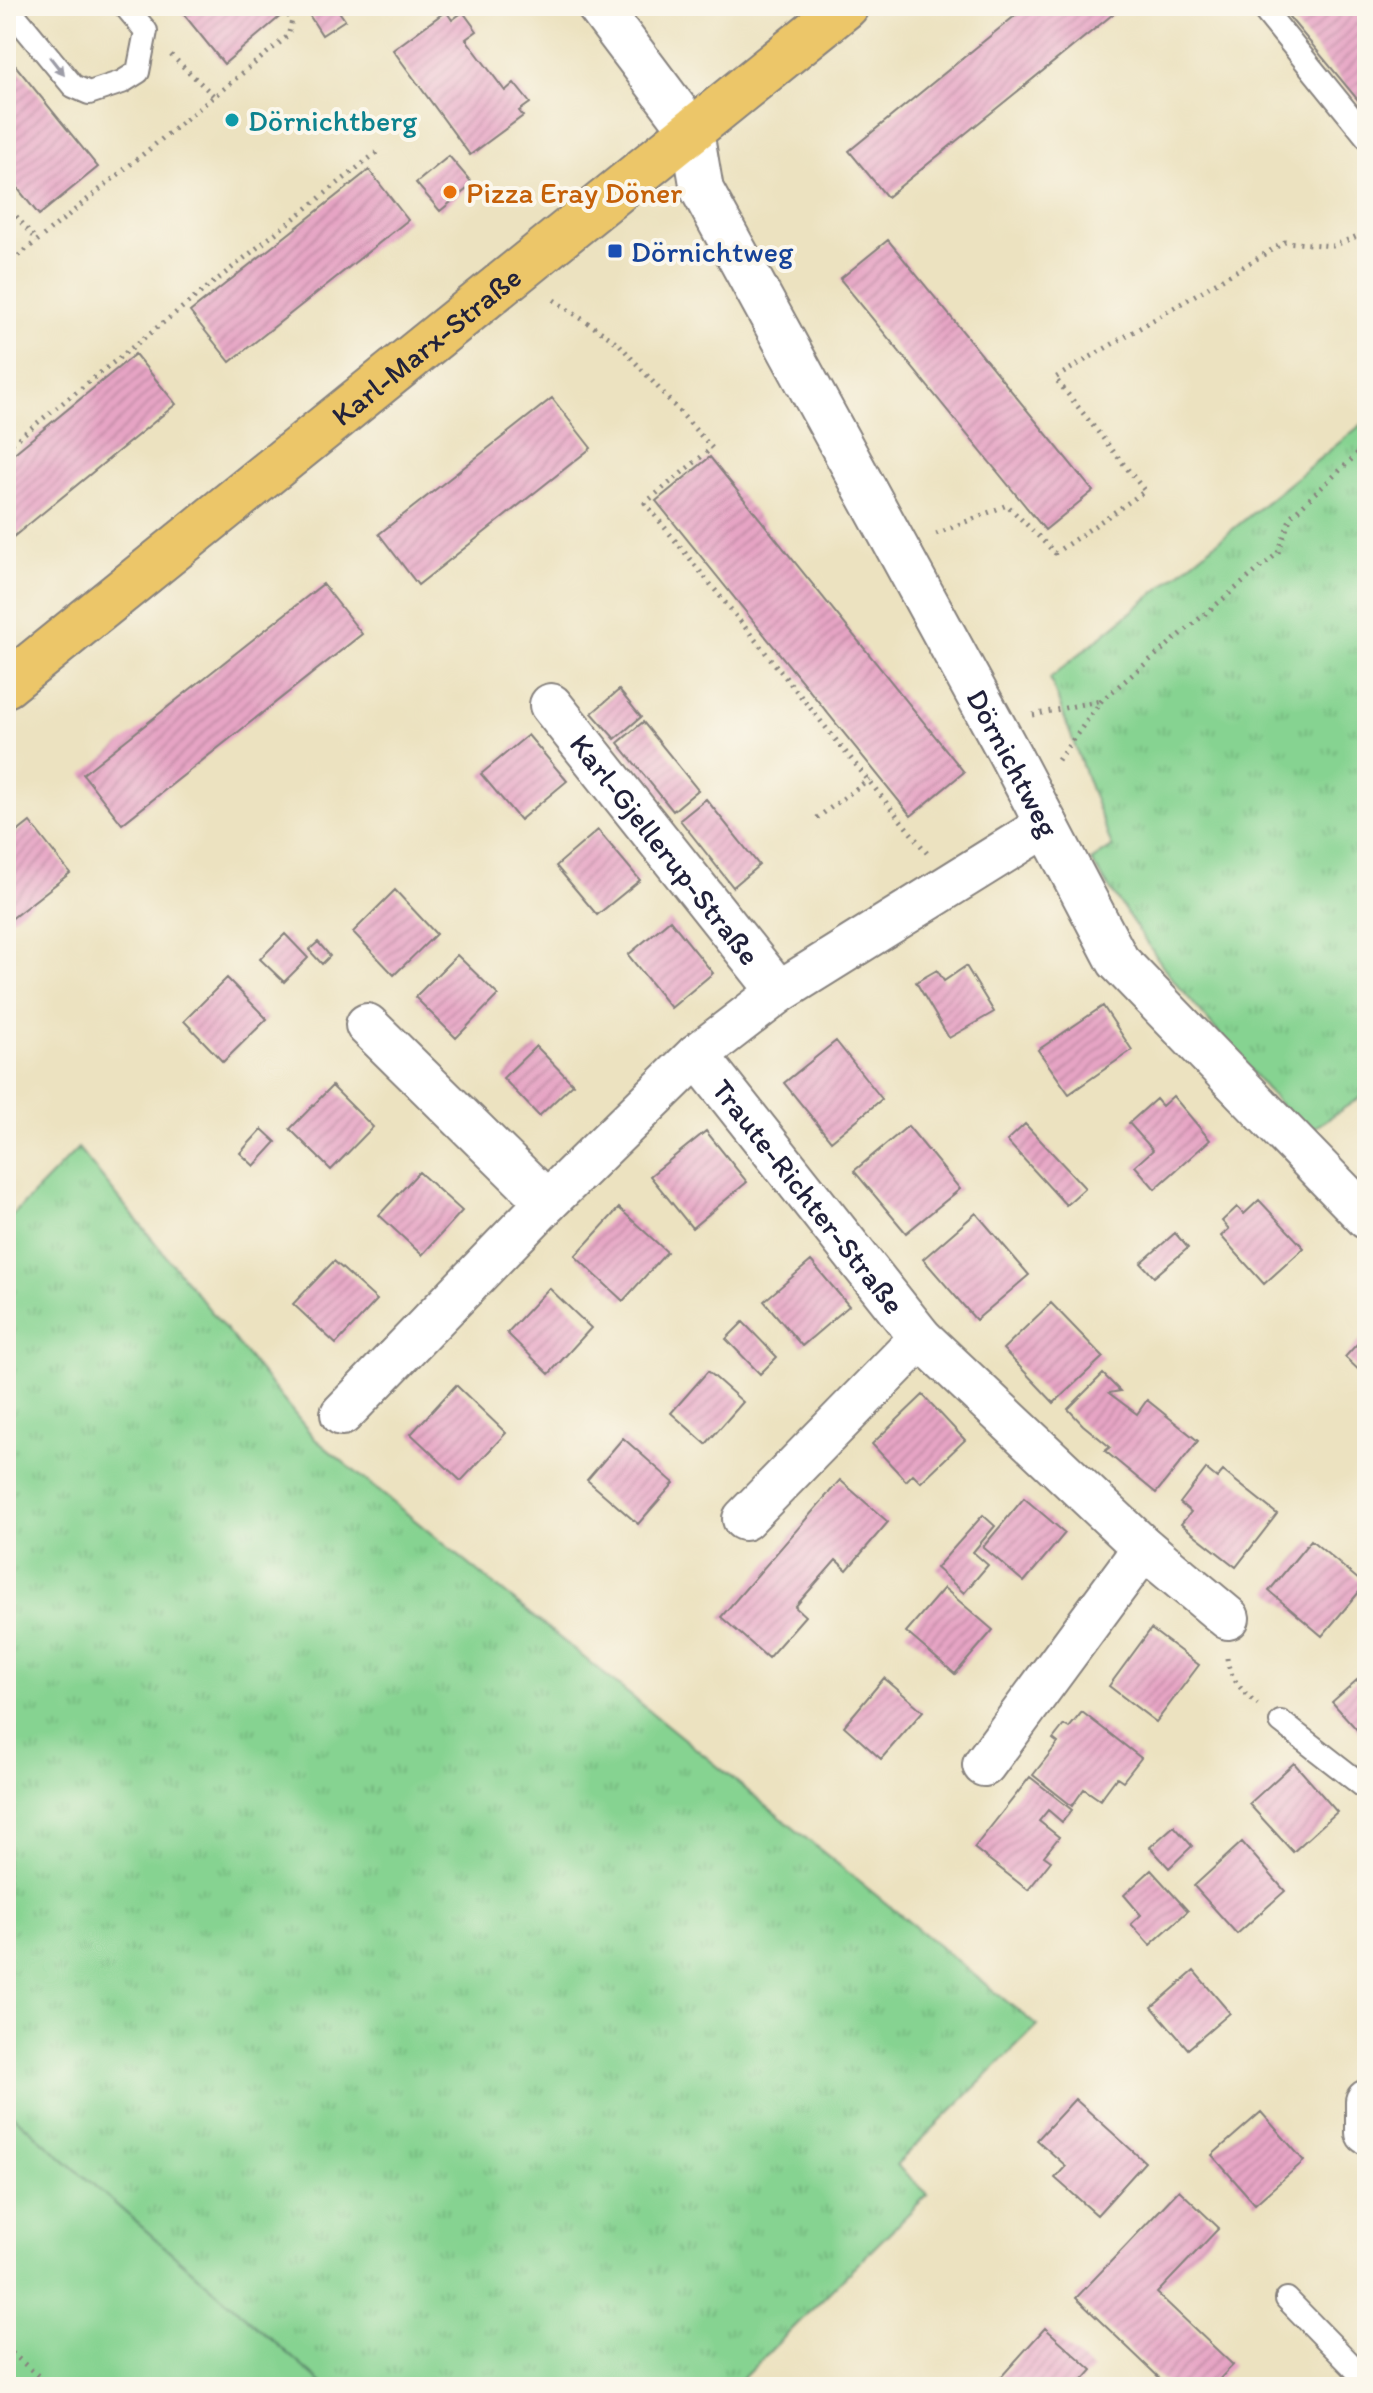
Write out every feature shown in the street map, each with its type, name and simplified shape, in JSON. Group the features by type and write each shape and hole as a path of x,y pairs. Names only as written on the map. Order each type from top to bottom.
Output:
{"main road":[{"name":"Karl-Marx-Straße","path":"6,685 846,6"}],"street":[{"name":"Dörnichtweg","path":"598,6 692,131 702,190 1118,961 1367,1218"},
{"name":"Karl-Gjellerup-Straße","path":"551,705 779,992"},
{"name":"Karl-Gjellerup-Straße","path":"342,1414 547,1202 697,1055 779,992 1047,825"},
{"path":"367,1025 547,1202"},
{"name":"Traute-Richter-Straße","path":"697,1055 921,1338 1144,1548 1228,1618"},
{"name":"Traute-Richter-Straße","path":"744,1519 921,1338"},
{"path":"984,1765 1144,1548"},
{"path":"1367,2101 1367,2133"}],"lane":[{"path":"7,6 73,86 89,93 122,82 138,72 146,31 125,6"},
{"path":"1261,6 1367,137"},
{"path":"1281,1722 1367,1789"},
{"path":"1287,2299 1367,2381"}],"path":[{"path":"6,266 288,36 292,20 281,6"},
{"path":"146,31 214,96"},
{"path":"6,448 381,149"},
{"path":"6,204 37,241"},
{"path":"934,535 1007,505 1055,553 1145,491 1055,378 1285,242 1333,246 1367,232"},
{"path":"554,300 619,344 712,448 645,503 936,865"},
{"path":"1056,763 1102,700 1278,553 1291,516 1367,445"},
{"path":"1030,716 1102,700"},
{"path":"817,818 869,779"},
{"path":"1228,1618 1225,1633 1228,1667 1241,1691 1281,1722"},
{"path":"6,2348 51,2387"}],"green space":[{"path":"1367,420 1367,1093 1305,1134 1169,975 1091,861 1112,847 1050,678"},
{"path":"78,1148 315,1439 1037,2026 896,2165 928,2194 734,2387 326,2387 6,2109 6,1222"},
{"path":"6,2109 326,2387 6,2387"}],"building":[{"path":"177,6 277,6 283,14 224,64"},
{"path":"305,6 335,6 345,20 322,35"},
{"path":"1027,6 1123,6 887,197 849,151"},
{"path":"1280,6 1359,6 1367,16 1367,111"},
{"path":"446,11 452,20 463,12 477,31 466,39 505,91 514,83 530,103 519,111 523,116 470,155 393,50"},
{"path":"6,54 98,167 39,215 6,174"},
{"path":"449,156 473,184 440,211 416,183"},
{"path":"369,170 408,220 230,362 190,312"},
{"path":"888,240 1093,491 1045,530 840,279"},
{"path":"135,354 176,404 6,543 6,460"},
{"path":"552,398 591,448 418,585 379,534"},
{"path":"710,457 964,772 911,816 656,501"},
{"path":"323,584 362,634 122,824 83,774"},
{"path":"619,690 641,717 615,739 592,713"},
{"path":"643,722 698,790 673,811 618,743"},
{"path":"528,735 567,781 520,820 481,774"},
{"path":"706,799 759,865 733,887 680,820"},
{"path":"30,822 70,873 6,923 6,841"},
{"path":"598,830 640,880 597,915 556,866"},
{"path":"395,890 436,934 394,975 353,932"},
{"path":"670,920 713,973 671,1008 628,955"},
{"path":"285,934 308,958 284,982 260,959"},
{"path":"318,942 330,956 322,964 309,950"},
{"path":"457,955 498,995 456,1038 415,997"},
{"path":"966,966 994,1012 949,1038 916,982 937,970 944,981"},
{"path":"227,978 267,1019 223,1062 184,1021"},
{"path":"1103,1006 1132,1050 1069,1094 1038,1050"},
{"path":"836,1041 882,1099 831,1141 784,1083"},
{"path":"536,1046 573,1084 539,1116 503,1078"},
{"path":"332,1086 373,1127 331,1170 290,1129"},
{"path":"1173,1096 1210,1140 1155,1189 1135,1166 1153,1150 1129,1123 1156,1099 1162,1106"},
{"path":"1025,1124 1085,1188 1066,1205 1007,1141"},
{"path":"908,1126 960,1189 906,1233 854,1171"},
{"path":"262,1129 276,1142 254,1166 240,1153"},
{"path":"706,1131 747,1182 692,1228 650,1176"},
{"path":"419,1172 462,1211 422,1255 379,1215"},
{"path":"1259,1200 1304,1248 1264,1284 1221,1236 1229,1229 1222,1221 1237,1207 1244,1214"},
{"path":"619,1208 667,1252 623,1301 575,1256"},
{"path":"976,1213 1029,1275 976,1320 923,1259"},
{"path":"1175,1233 1188,1248 1154,1277 1141,1263"},
{"path":"334,1261 377,1300 336,1344 293,1304"},
{"path":"811,1261 849,1306 802,1346 764,1301"},
{"path":"549,1288 591,1328 549,1374 507,1333"},
{"path":"1051,1303 1103,1357 1054,1403 1003,1349"},
{"path":"743,1322 777,1357 760,1374 726,1339"},
{"path":"1367,1333 1367,1378 1345,1357"},
{"path":"708,1371 743,1402 706,1444 671,1413"},
{"path":"1103,1374 1120,1391 1109,1393 1137,1414 1147,1400 1198,1441 1156,1493 1105,1451 1110,1447 1068,1409"},
{"path":"456,1385 506,1433 461,1481 411,1434"},
{"path":"923,1395 965,1440 921,1482 913,1474 906,1481 872,1444"},
{"path":"623,1438 674,1483 638,1524 587,1480"},
{"path":"1206,1469 1217,1478 1223,1471 1277,1514 1236,1567 1181,1524 1191,1512 1180,1503"},
{"path":"840,1480 888,1522 847,1570 836,1560 795,1607 805,1616 768,1658 721,1617"},
{"path":"1024,1498 1065,1533 1024,1582 983,1547"},
{"path":"983,1515 995,1526 973,1552 988,1565 964,1593 936,1568"},
{"path":"1311,1540 1365,1585 1322,1636 1269,1591"},
{"path":"944,1588 993,1630 955,1674 906,1632"},
{"path":"1151,1629 1199,1665 1156,1722 1109,1686"},
{"path":"1367,1671 1367,1741 1332,1702"},
{"path":"884,1678 923,1711 881,1759 844,1726"},
{"path":"1082,1712 1141,1758 1123,1781 1117,1777 1100,1800 1084,1789 1072,1806 1033,1775 1058,1743 1053,1739 1064,1725 1069,1728"},
{"path":"1294,1763 1337,1812 1293,1852 1249,1804"},
{"path":"1030,1777 1072,1810 1062,1822 1048,1810 1039,1821 1059,1837 1044,1856 1051,1861 1028,1890 974,1848"},
{"path":"1174,1826 1192,1846 1169,1868 1150,1847"},
{"path":"1242,1842 1285,1891 1237,1934 1194,1886"},
{"path":"1151,1870 1188,1911 1150,1945 1131,1924 1141,1915 1124,1895"},
{"path":"1194,1971 1230,2013 1188,2049 1152,2007"},
{"path":"1075,2099 1145,2162 1097,2215 1055,2178 1066,2166 1037,2140"},
{"path":"1261,2112 1304,2161 1255,2204 1212,2155"},
{"path":"1179,2190 1219,2228 1157,2293 1233,2365 1212,2387 1169,2387 1076,2298"},
{"path":"1045,2328 1092,2370 1077,2387 992,2387"}],"place":[{"name":"Dörnichtberg","path":"232,120"},
{"name":"Pizza Eray Döner","path":"450,192"},
{"name":"Dörnichtweg","path":"615,251"}]}
